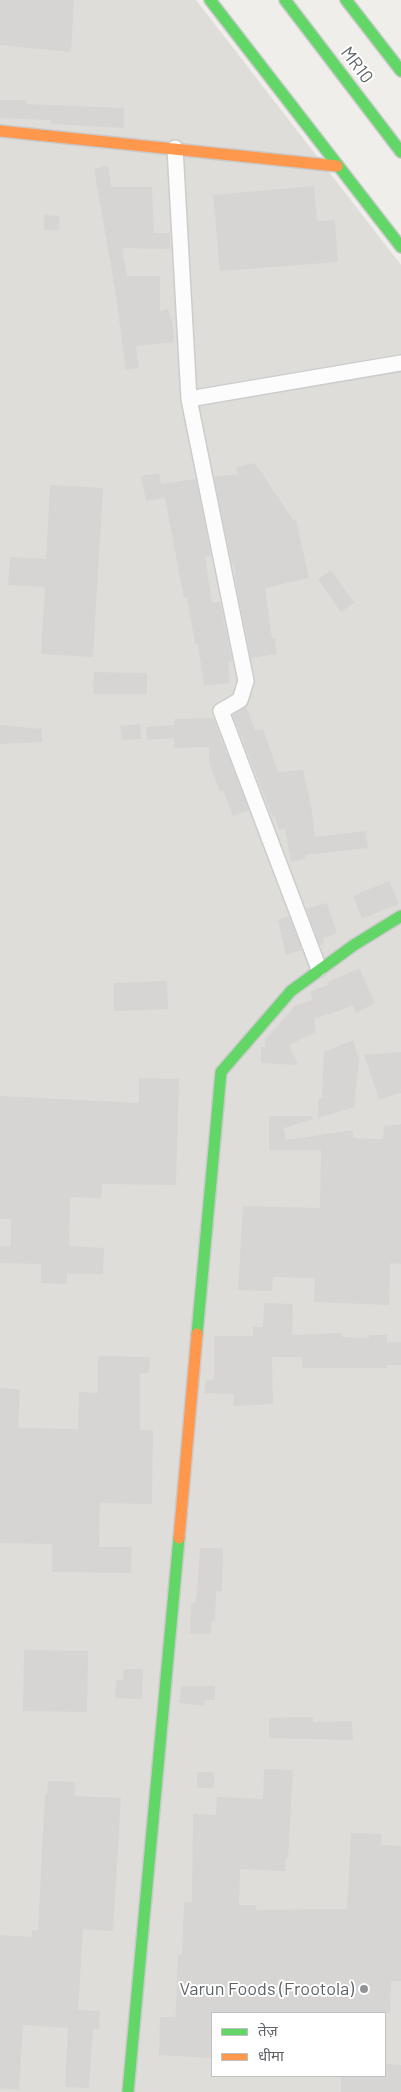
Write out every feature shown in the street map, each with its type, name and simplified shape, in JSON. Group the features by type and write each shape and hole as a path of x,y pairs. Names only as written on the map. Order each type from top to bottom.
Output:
{"street":[{"path":"210,0 401,247"},
{"name":"MR10","path":"285,0 401,152"},
{"name":"MR10","path":"346,0 401,71"},
{"path":"0,130 338,166"},
{"path":"176,148 189,399 246,681 240,700 221,710 319,969"},
{"path":"189,399 401,363"},
{"path":"128,2092 221,1072 291,991 319,969 401,916"}],"shaded area":[{"path":"0,0 196,0 401,265 401,2092 0,2092"}],"building":[{"path":"0,0 74,0 71,52 0,45"},
{"path":"0,100 26,100 26,104 124,108 124,128 51,124 50,120 0,118"},
{"path":"108,166 111,187 152,187 154,233 170,233 170,249 122,248 127,276 160,276 160,311 168,309 172,321 174,342 136,346 139,368 126,370 115,289 94,169"},
{"path":"314,186 317,221 335,220 338,262 220,271 213,195"},
{"path":"44,215 60,216 59,230 44,230"},
{"path":"255,463 293,520 296,519 309,578 265,588 272,639 275,638 277,654 251,658 236,584 234,564 232,564 214,477 238,474 236,467"},
{"path":"159,473 161,484 196,479 211,556 205,557 212,603 220,602 232,661 228,662 230,683 204,686 198,644 195,644 187,597 184,598 165,498 146,501 141,476"},
{"path":"50,485 103,488 93,657 41,654 45,587 8,585 10,557 46,559"},
{"path":"331,570 354,603 341,612 318,579"},
{"path":"94,672 147,673 147,694 93,694"},
{"path":"246,706 255,730 263,729 278,772 303,770 311,806 315,837 366,831 368,848 305,855 306,859 291,862 285,828 279,830 275,817 273,818 233,715"},
{"path":"213,718 249,810 233,816 223,790 220,791 209,763 209,747 174,748 174,738 147,740 146,727 174,725 174,719"},
{"path":"140,724 141,739 122,740 120,726"},
{"path":"0,725 42,729 42,742 0,744"},
{"path":"389,881 399,904 362,919 353,896"},
{"path":"327,903 337,934 323,938 324,943 320,945 306,909"},
{"path":"289,916 302,950 286,955 278,920"},
{"path":"359,968 375,1003 356,1013 353,1006 314,1019 316,1032 289,1045 298,1065 261,1063 261,1047 266,1047 265,1040 296,1005 313,1000 310,992 313,990 329,985 328,982"},
{"path":"167,981 168,1009 114,1011 114,983"},
{"path":"353,1040 359,1060 354,1107 318,1118 319,1098 322,1098 324,1052"},
{"path":"401,1052 401,1093 379,1099 364,1055"},
{"path":"139,1078 179,1079 176,1185 102,1184 101,1198 70,1197 69,1246 104,1248 103,1274 67,1274 67,1284 41,1283 41,1264 0,1263 0,1246 11,1246 11,1219 0,1219 0,1096 139,1103"},
{"path":"269,1116 312,1116 313,1119 284,1128 286,1140 353,1130 353,1138 383,1139 384,1126 401,1124 401,1264 390,1263 389,1305 314,1302 315,1278 273,1277 272,1291 238,1290 243,1206 320,1208 321,1150 269,1150"},
{"path":"264,1303 293,1304 292,1335 342,1333 342,1337 369,1338 369,1335 387,1335 387,1342 401,1342 401,1365 387,1365 387,1368 302,1368 302,1357 272,1357 273,1404 233,1406 234,1394 204,1393 206,1380 214,1380 214,1336 253,1336 253,1327 263,1327"},
{"path":"98,1356 150,1357 149,1373 140,1373 140,1430 153,1430 152,1504 100,1503 99,1547 132,1547 131,1573 52,1572 52,1544 0,1543 0,1388 20,1389 18,1428 78,1429 79,1392 98,1393"},
{"path":"200,1548 223,1548 222,1591 216,1591 215,1621 212,1621 211,1634 190,1634 191,1603 195,1603 197,1594"},
{"path":"24,1650 88,1651 87,1712 23,1711"},
{"path":"124,1669 143,1669 142,1699 115,1698 116,1680 123,1680"},
{"path":"181,1686 215,1686 215,1700 205,1700 204,1706 179,1703"},
{"path":"313,1717 313,1722 352,1721 353,1740 269,1738 269,1718"},
{"path":"264,1769 293,1770 288,1858 286,1857 285,1871 240,1869 239,1905 256,1905 256,1910 347,1909 351,1833 382,1834 381,1845 401,1846 401,1981 391,1981 390,2013 211,2012 211,2058 159,2055 160,2017 175,2017 176,2011 178,1955 182,1955 184,1902 192,1902 193,1814 216,1815 217,1797 263,1799"},
{"path":"197,1772 214,1772 214,1788 197,1788"},
{"path":"48,1781 75,1782 74,1796 121,1798 113,1931 83,1929 78,2010 100,2011 99,2029 93,2029 89,2088 65,2087 68,2028 23,2025 19,2090 0,2088 0,1935 32,1937 32,1930 38,1930 45,1794 47,1794"},
{"path":"386,2064 401,2065 401,2092 341,2092 341,2077 386,2077"}],"traffic: fast":[{"path":"210,0 401,247"},
{"path":"285,0 401,152"},
{"path":"346,0 401,71"},
{"path":"197,1334 221,1072 291,991 354,945 401,916"},
{"path":"128,2092 179,1538"}],"traffic: slow":[{"path":"0,131 337,166"},
{"path":"179,1538 197,1334"}],"place":[{"name":"Varun Foods (Frootola)","path":"364,1989"}]}
